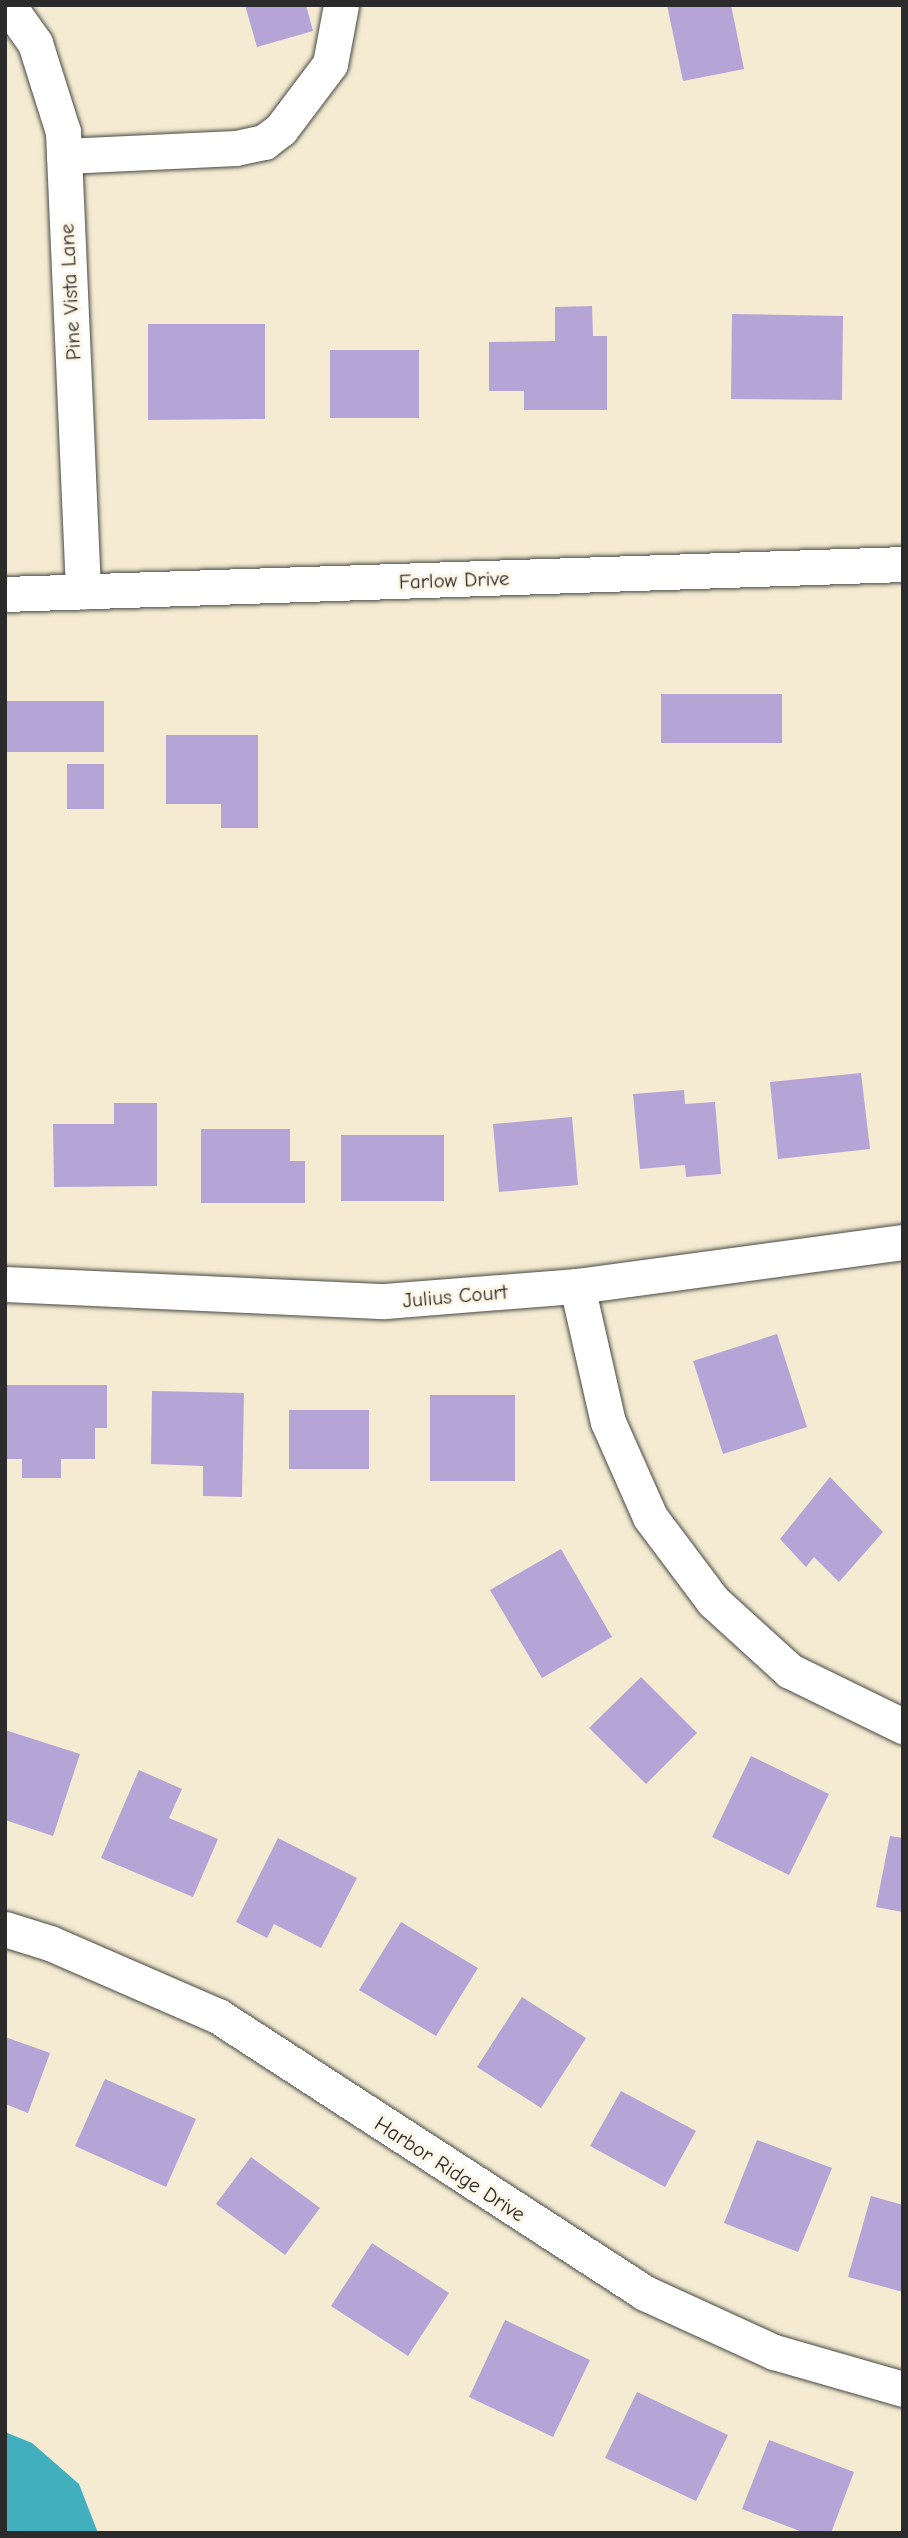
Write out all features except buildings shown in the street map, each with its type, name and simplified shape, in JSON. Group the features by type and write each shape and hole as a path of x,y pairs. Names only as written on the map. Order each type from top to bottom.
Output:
{"street":[{"name":"Pine Vista Lane","path":"8,5 35,43 63,132 83,592"},
{"path":"64,156 236,148 264,142 281,130 330,64 341,5"},
{"name":"Farlow Drive","path":"5,594 903,565"},
{"name":"Julius Court","path":"5,1284 117,1286 253,1298 385,1301 577,1286 903,1242"},
{"path":"577,1286 608,1422 650,1517 713,1601 790,1671 903,1726"},
{"name":"Harbor Ridge Drive","path":"5,1929 50,1943 218,2016 645,2293 774,2352 903,2389"}],"water":[{"path":"5,2432 32,2443 79,2484 98,2533 5,2533"}]}
